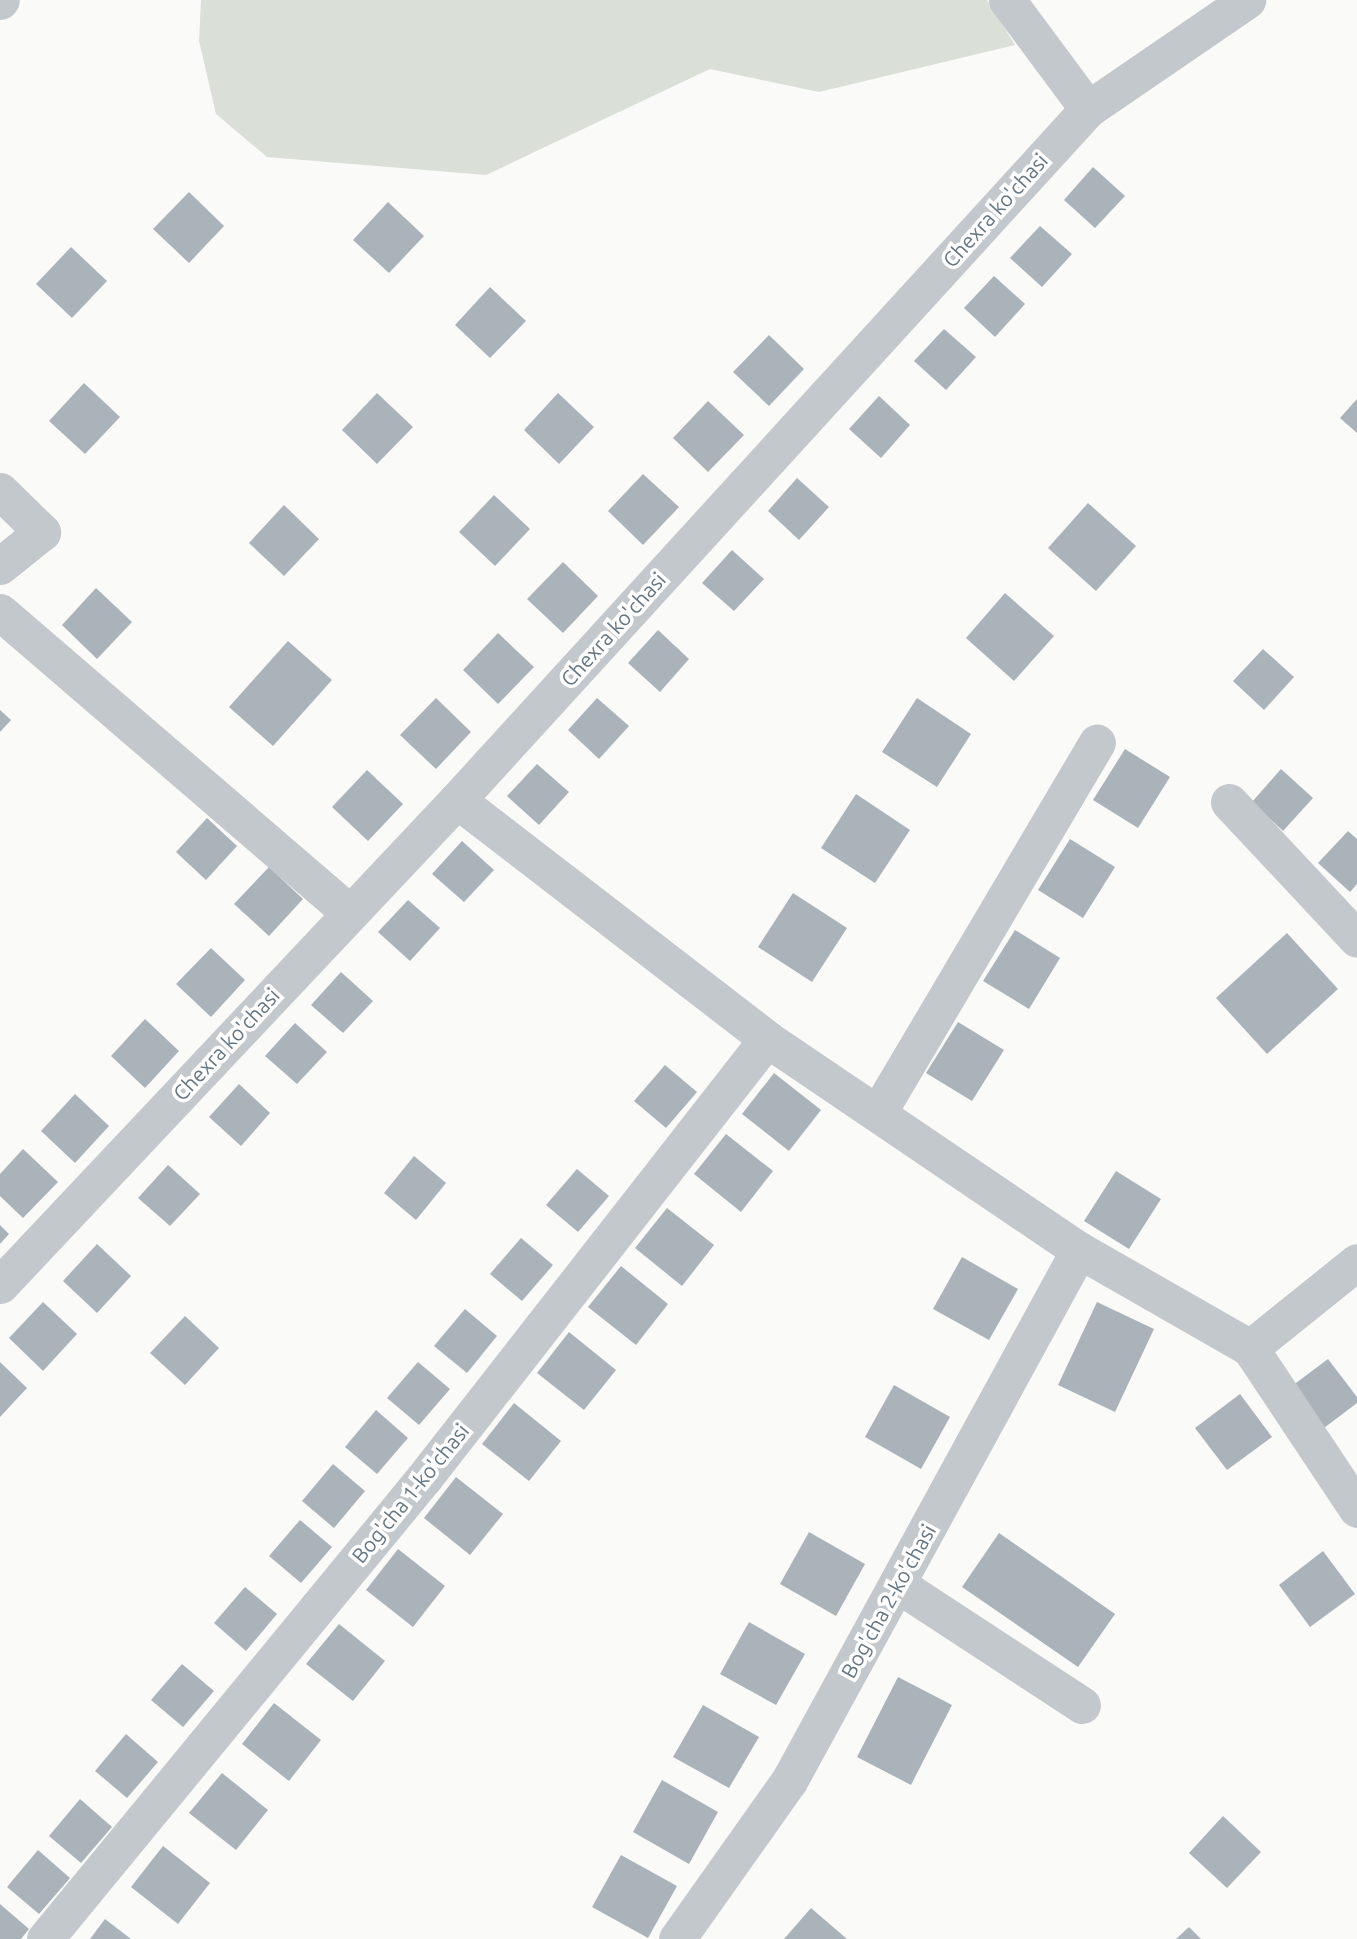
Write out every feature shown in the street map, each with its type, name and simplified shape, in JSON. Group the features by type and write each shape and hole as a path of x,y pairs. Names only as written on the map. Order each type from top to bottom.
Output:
{"street":[{"path":"1007,0 1088,109"},
{"name":"Chexra ko'chasi","path":"0,1285 457,800 1088,109 1247,0"},
{"path":"0,491 42,532 0,566"},
{"path":"0,612 349,912"},
{"path":"879,1111 1097,743"},
{"path":"457,800 767,1039 879,1111 1079,1250 1250,1348 1357,1509"},
{"path":"1229,802 1357,940"},
{"name":"Bog'cha 1-ko'chasi","path":"45,1939 424,1478 767,1039"},
{"name":"Bog'cha 2-ko'chasi","path":"687,1936 789,1781 1079,1250"},
{"path":"1250,1348 1357,1262"},
{"path":"897,1584 1082,1706"}],"shaded area":[{"path":"201,0 987,0 1015,45 819,92 710,69 486,175 267,157 216,114 199,41"}],"building":[{"path":"1093,167 1125,196 1095,228 1064,200"},
{"path":"189,192 224,226 189,263 153,229"},
{"path":"388,202 424,236 389,273 353,240"},
{"path":"1040,226 1072,254 1042,287 1010,258"},
{"path":"71,247 107,281 72,318 36,284"},
{"path":"994,276 1025,304 995,337 964,308"},
{"path":"490,287 526,321 490,358 455,325"},
{"path":"944,329 976,357 946,390 914,361"},
{"path":"769,335 804,369 769,406 733,372"},
{"path":"84,383 120,417 85,454 49,421"},
{"path":"377,393 413,427 377,464 342,430"},
{"path":"558,393 594,427 559,464 524,430"},
{"path":"879,396 910,425 881,458 849,429"},
{"path":"1357,399 1357,433 1340,418"},
{"path":"708,401 744,435 708,472 673,438"},
{"path":"643,474 679,507 643,545 608,511"},
{"path":"797,478 829,507 799,540 768,511"},
{"path":"494,495 530,529 495,566 459,532"},
{"path":"1088,503 1136,546 1096,591 1048,548"},
{"path":"284,505 319,539 284,576 249,543"},
{"path":"732,550 764,579 734,611 702,583"},
{"path":"563,562 598,596 563,633 527,599"},
{"path":"96,588 132,622 97,659 62,625"},
{"path":"1005,593 1054,636 1014,681 966,638"},
{"path":"658,630 689,659 660,692 628,663"},
{"path":"498,633 534,667 498,704 463,670"},
{"path":"288,641 332,680 273,746 229,707"},
{"path":"1263,649 1294,677 1264,710 1233,681"},
{"path":"436,698 471,732 436,769 400,735"},
{"path":"597,698 629,726 599,759 568,730"},
{"path":"917,698 971,734 937,787 882,752"},
{"path":"0,710 11,720 0,732"},
{"path":"1125,749 1170,777 1138,828 1093,800"},
{"path":"537,764 569,792 539,825 507,796"},
{"path":"1281,769 1313,798 1283,831 1252,802"},
{"path":"367,770 403,804 368,841 332,807"},
{"path":"856,794 910,830 875,883 821,848"},
{"path":"207,818 237,846 206,880 176,852"},
{"path":"1348,831 1357,839 1357,884 1350,892 1318,863"},
{"path":"1070,839 1115,867 1083,918 1038,890"},
{"path":"462,841 494,870 464,902 432,874"},
{"path":"269,867 303,899 269,936 234,904"},
{"path":"793,893 847,928 812,982 758,947"},
{"path":"408,900 440,928 410,961 378,932"},
{"path":"1015,930 1060,958 1029,1009 983,981"},
{"path":"1287,933 1338,989 1267,1054 1216,998"},
{"path":"211,948 245,980 211,1017 176,984"},
{"path":"341,972 373,1001 343,1033 311,1005"},
{"path":"145,1019 179,1051 145,1088 111,1056"},
{"path":"958,1022 1004,1050 972,1101 926,1073"},
{"path":"295,1023 327,1052 297,1084 265,1056"},
{"path":"665,1065 697,1092 666,1128 634,1101"},
{"path":"774,1073 821,1110 789,1151 742,1114"},
{"path":"239,1084 270,1113 241,1146 209,1117"},
{"path":"75,1094 109,1126 75,1163 41,1131"},
{"path":"726,1134 773,1171 741,1212 694,1174"},
{"path":"23,1149 58,1182 23,1218 0,1196 0,1174"},
{"path":"414,1156 446,1183 416,1220 384,1193"},
{"path":"168,1165 200,1194 170,1226 138,1198"},
{"path":"577,1169 609,1196 578,1232 546,1205"},
{"path":"1116,1171 1161,1199 1129,1249 1084,1221"},
{"path":"667,1208 714,1245 682,1286 635,1248"},
{"path":"0,1225 9,1234 0,1244"},
{"path":"521,1238 553,1265 522,1301 490,1274"},
{"path":"97,1244 131,1276 97,1313 63,1281"},
{"path":"962,1257 1018,1289 989,1340 933,1309"},
{"path":"621,1266 668,1304 636,1345 588,1307"},
{"path":"43,1302 77,1334 43,1371 9,1338"},
{"path":"1097,1302 1154,1329 1115,1412 1058,1385"},
{"path":"465,1309 497,1336 467,1373 434,1346"},
{"path":"185,1316 219,1348 185,1385 150,1353"},
{"path":"569,1332 616,1370 584,1410 537,1373"},
{"path":"1328,1359 1357,1397 1357,1403 1316,1434 1284,1392"},
{"path":"0,1362 27,1388 0,1417"},
{"path":"418,1362 450,1389 419,1425 387,1398"},
{"path":"894,1385 950,1417 921,1469 865,1437"},
{"path":"1240,1394 1272,1437 1227,1470 1195,1428"},
{"path":"514,1403 561,1441 529,1481 482,1444"},
{"path":"376,1410 408,1438 377,1474 345,1447"},
{"path":"333,1464 365,1491 334,1528 302,1501"},
{"path":"456,1477 503,1514 470,1555 424,1518"},
{"path":"300,1520 332,1547 301,1583 269,1556"},
{"path":"809,1532 865,1564 836,1616 780,1584"},
{"path":"999,1533 1115,1614 1078,1667 962,1587"},
{"path":"398,1549 445,1586 413,1627 366,1590"},
{"path":"1323,1551 1355,1594 1310,1627 1279,1585"},
{"path":"245,1587 277,1614 246,1651 214,1623"},
{"path":"749,1622 805,1654 776,1705 720,1674"},
{"path":"339,1624 385,1661 353,1701 306,1664"},
{"path":"182,1664 214,1691 183,1727 151,1700"},
{"path":"898,1677 952,1705 911,1785 857,1757"},
{"path":"274,1703 321,1740 289,1781 242,1744"},
{"path":"703,1705 759,1737 729,1788 673,1757"},
{"path":"126,1734 158,1762 127,1798 95,1771"},
{"path":"222,1773 268,1810 236,1850 189,1813"},
{"path":"662,1780 718,1812 689,1864 633,1832"},
{"path":"80,1799 112,1827 81,1863 49,1836"},
{"path":"1223,1816 1261,1852 1227,1888 1189,1853"},
{"path":"163,1846 210,1883 178,1924 131,1887"},
{"path":"38,1850 70,1878 39,1914 7,1887"},
{"path":"621,1855 677,1886 648,1938 592,1907"},
{"path":"0,1904 29,1929 21,1939 0,1939"},
{"path":"811,1908 847,1939 784,1939"},
{"path":"105,1919 131,1939 90,1939"},
{"path":"1189,1927 1201,1939 1176,1939"}]}
